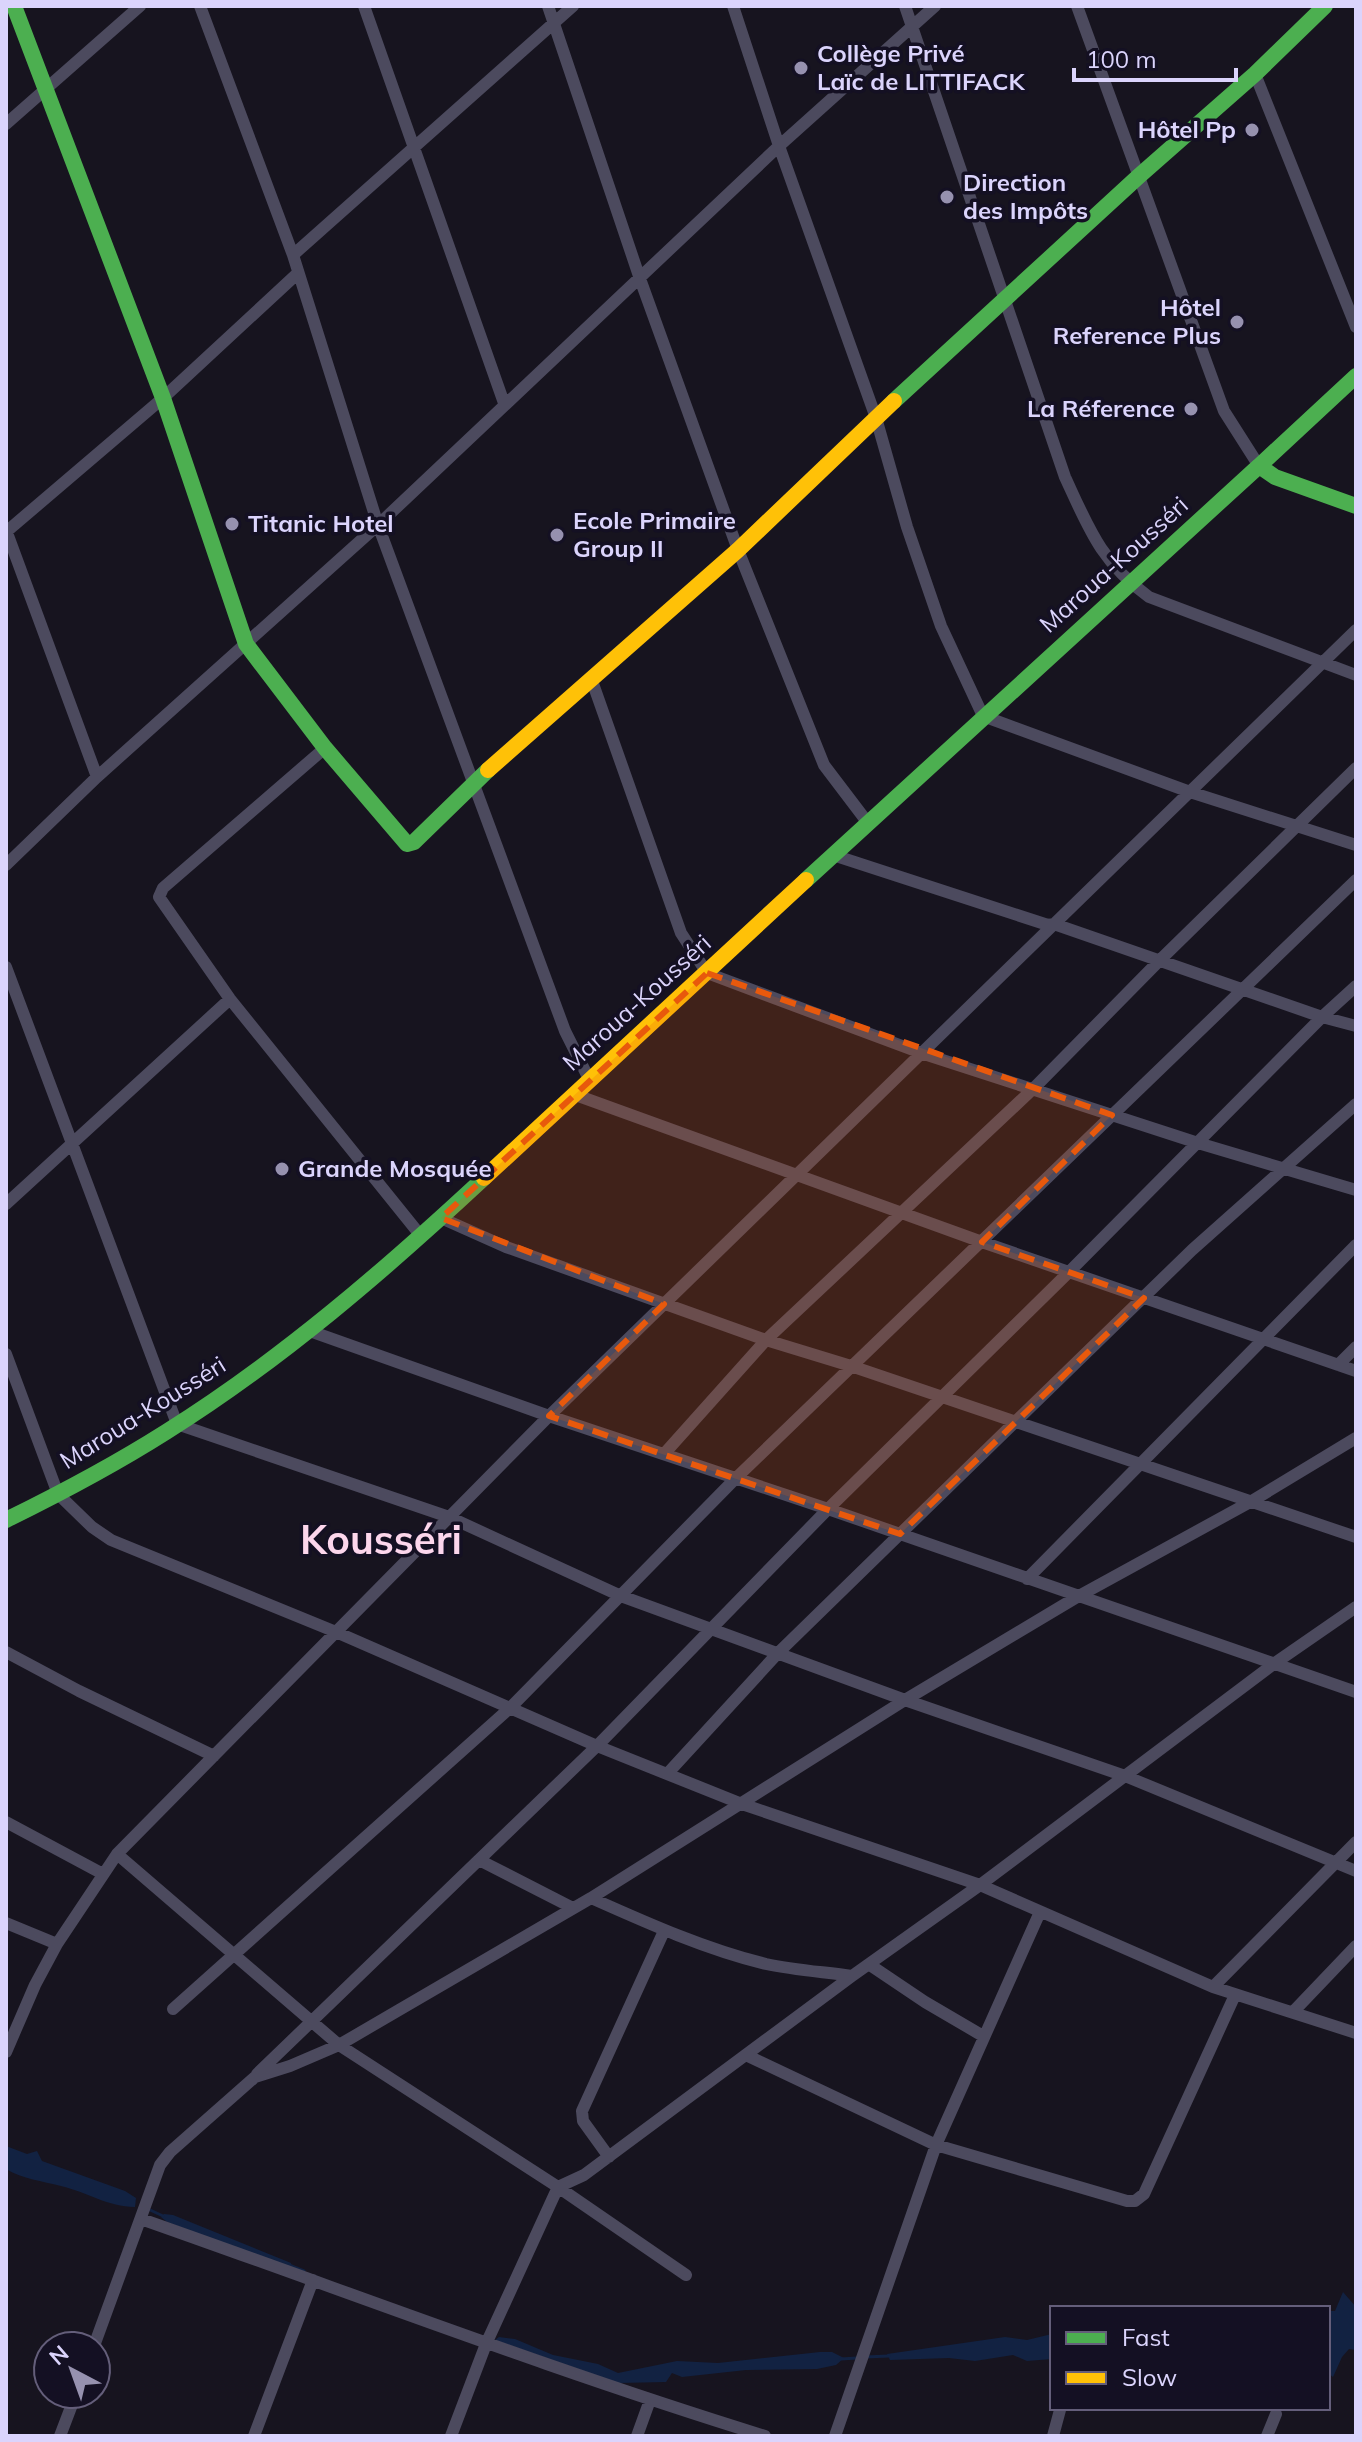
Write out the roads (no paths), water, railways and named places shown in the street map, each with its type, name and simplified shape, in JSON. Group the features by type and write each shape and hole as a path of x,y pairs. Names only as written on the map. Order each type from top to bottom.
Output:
{"main road":[{"path":"14,6 163,398 246,644 325,748 407,844 414,842 473,783 738,550 876,418 1139,176 1255,74 1325,6"},
{"name":"Maroua-Kousséri","path":"6,1520 126,1457 177,1424 307,1330 421,1236 1356,376"},
{"path":"1259,466 1275,477 1356,506"}],"street":[{"path":"6,124 140,6"},
{"path":"200,6 293,255 378,525 565,1031 589,1079"},
{"path":"364,6 504,403"},
{"path":"548,6 639,276 738,550 824,765 868,823"},
{"path":"293,255 573,6"},
{"path":"733,6 779,146 876,418 907,527 941,626 983,716 1190,792 1356,845"},
{"path":"905,6 1065,477 1096,544 1130,583 1149,597 1356,675"},
{"path":"6,865 97,777 378,525 779,146 935,6"},
{"path":"1077,6 1224,411 1259,466"},
{"path":"1255,74 1356,327"},
{"path":"97,777 6,531 163,398 298,273"},
{"path":"6,2052 57,1944 117,1854 549,1416 1356,630"},
{"path":"591,678 681,933 707,973 921,1053 1198,1143 1356,1190"},
{"path":"325,748 159,892 162,904 230,999 421,1236"},
{"path":"664,1454 766,1340 1034,1088 1356,768"},
{"path":"833,855 1048,925 1054,924 1356,1026"},
{"path":"173,2009 510,1708 735,1479 1356,880"},
{"path":"6,967 177,1424 449,1517 621,1596 905,1700 1125,1776 1356,1871"},
{"path":"100,2330 160,2165 170,2152 255,2077 481,1861 940,1397 1356,986"},
{"path":"6,1204 230,999"},
{"path":"573,1094 900,1213 1356,1371"},
{"path":"668,1773 778,1653 1192,1250 1356,1104"},
{"path":"441,1218 506,1247 766,1340 1356,1537"},
{"path":"1027,1579 1356,1245"},
{"path":"307,1330 1356,1692"},
{"path":"1338,1365 1356,1347"},
{"path":"6,1354 58,1494 92,1527 111,1540 336,1632 597,1746 742,1804 980,1885 1213,1987 1356,2033"},
{"path":"255,2077 339,2045 591,1898 905,1700 1077,1597 1252,1501 1356,1438"},
{"path":"451,2436 486,2344 558,2187 584,2175 748,2056 1275,1663 1356,1607"},
{"path":"6,1652 214,1756"},
{"path":"6,1822 103,1874"},
{"path":"1213,1987 1356,1842"},
{"path":"117,1854 339,2045 558,2187 686,2275"},
{"path":"481,1861 573,1908"},
{"path":"591,1898 664,1931 768,1964 852,1976"},
{"path":"835,2436 936,2145 1040,1912"},
{"path":"6,1923 57,1944"},
{"path":"609,2157 583,2121 582,2111 664,1931"},
{"path":"1293,2012 1356,1946"},
{"path":"870,1965 983,2036"},
{"path":"748,2056 936,2145 1135,2201 1144,2194 1235,1995"},
{"path":"142,2217 486,2344 765,2436"},
{"path":"254,2436 313,2280"},
{"path":"637,2436 650,2400"},
{"path":"60,2436 70,2410"},
{"path":"1053,2436 1060,2410"},
{"path":"1267,2436 1276,2414"}],"water":[{"path":"6,2146 27,2154 37,2151 42,2161 125,2191 136,2198 135,2207 116,2205 12,2172 6,2169"},
{"path":"164,2214 291,2263 292,2269 167,2222 161,2217"},
{"path":"1343,2292 1356,2307 1356,2350 1349,2349 1342,2357 1333,2377 1330,2375 1330,2311 1335,2311"},
{"path":"1050,2334 1050,2359 1027,2361 1013,2355 975,2361 949,2358 890,2360 887,2354 1005,2337 1027,2340"},
{"path":"499,2337 515,2339 553,2355 598,2364 618,2373 677,2361 718,2363 820,2352 832,2352 844,2358 836,2365 817,2369 746,2370 682,2377 672,2373 666,2382 618,2383 495,2340"}],"waterway":[{"path":"148,2209 163,2216"},
{"path":"289,2265 304,2271"},
{"path":"865,2357 889,2356"},
{"path":"841,2359 857,2358"}],"place":[{"name":"Collège Privé Laïc de LITTIFACK","path":"801,68"},
{"name":"Hôtel Pp","path":"1252,130"},
{"name":"Direction des Impôts","path":"947,197"},
{"name":"Hôtel Reference Plus","path":"1237,322"},
{"name":"La Réference","path":"1191,409"},
{"name":"Titanic Hotel","path":"232,524"},
{"name":"Ecole Primaire Group II","path":"557,535"},
{"name":"Grande Mosquée","path":"282,1169"}],"district":[{"name":"Kousséri","path":"381,1540"}]}
